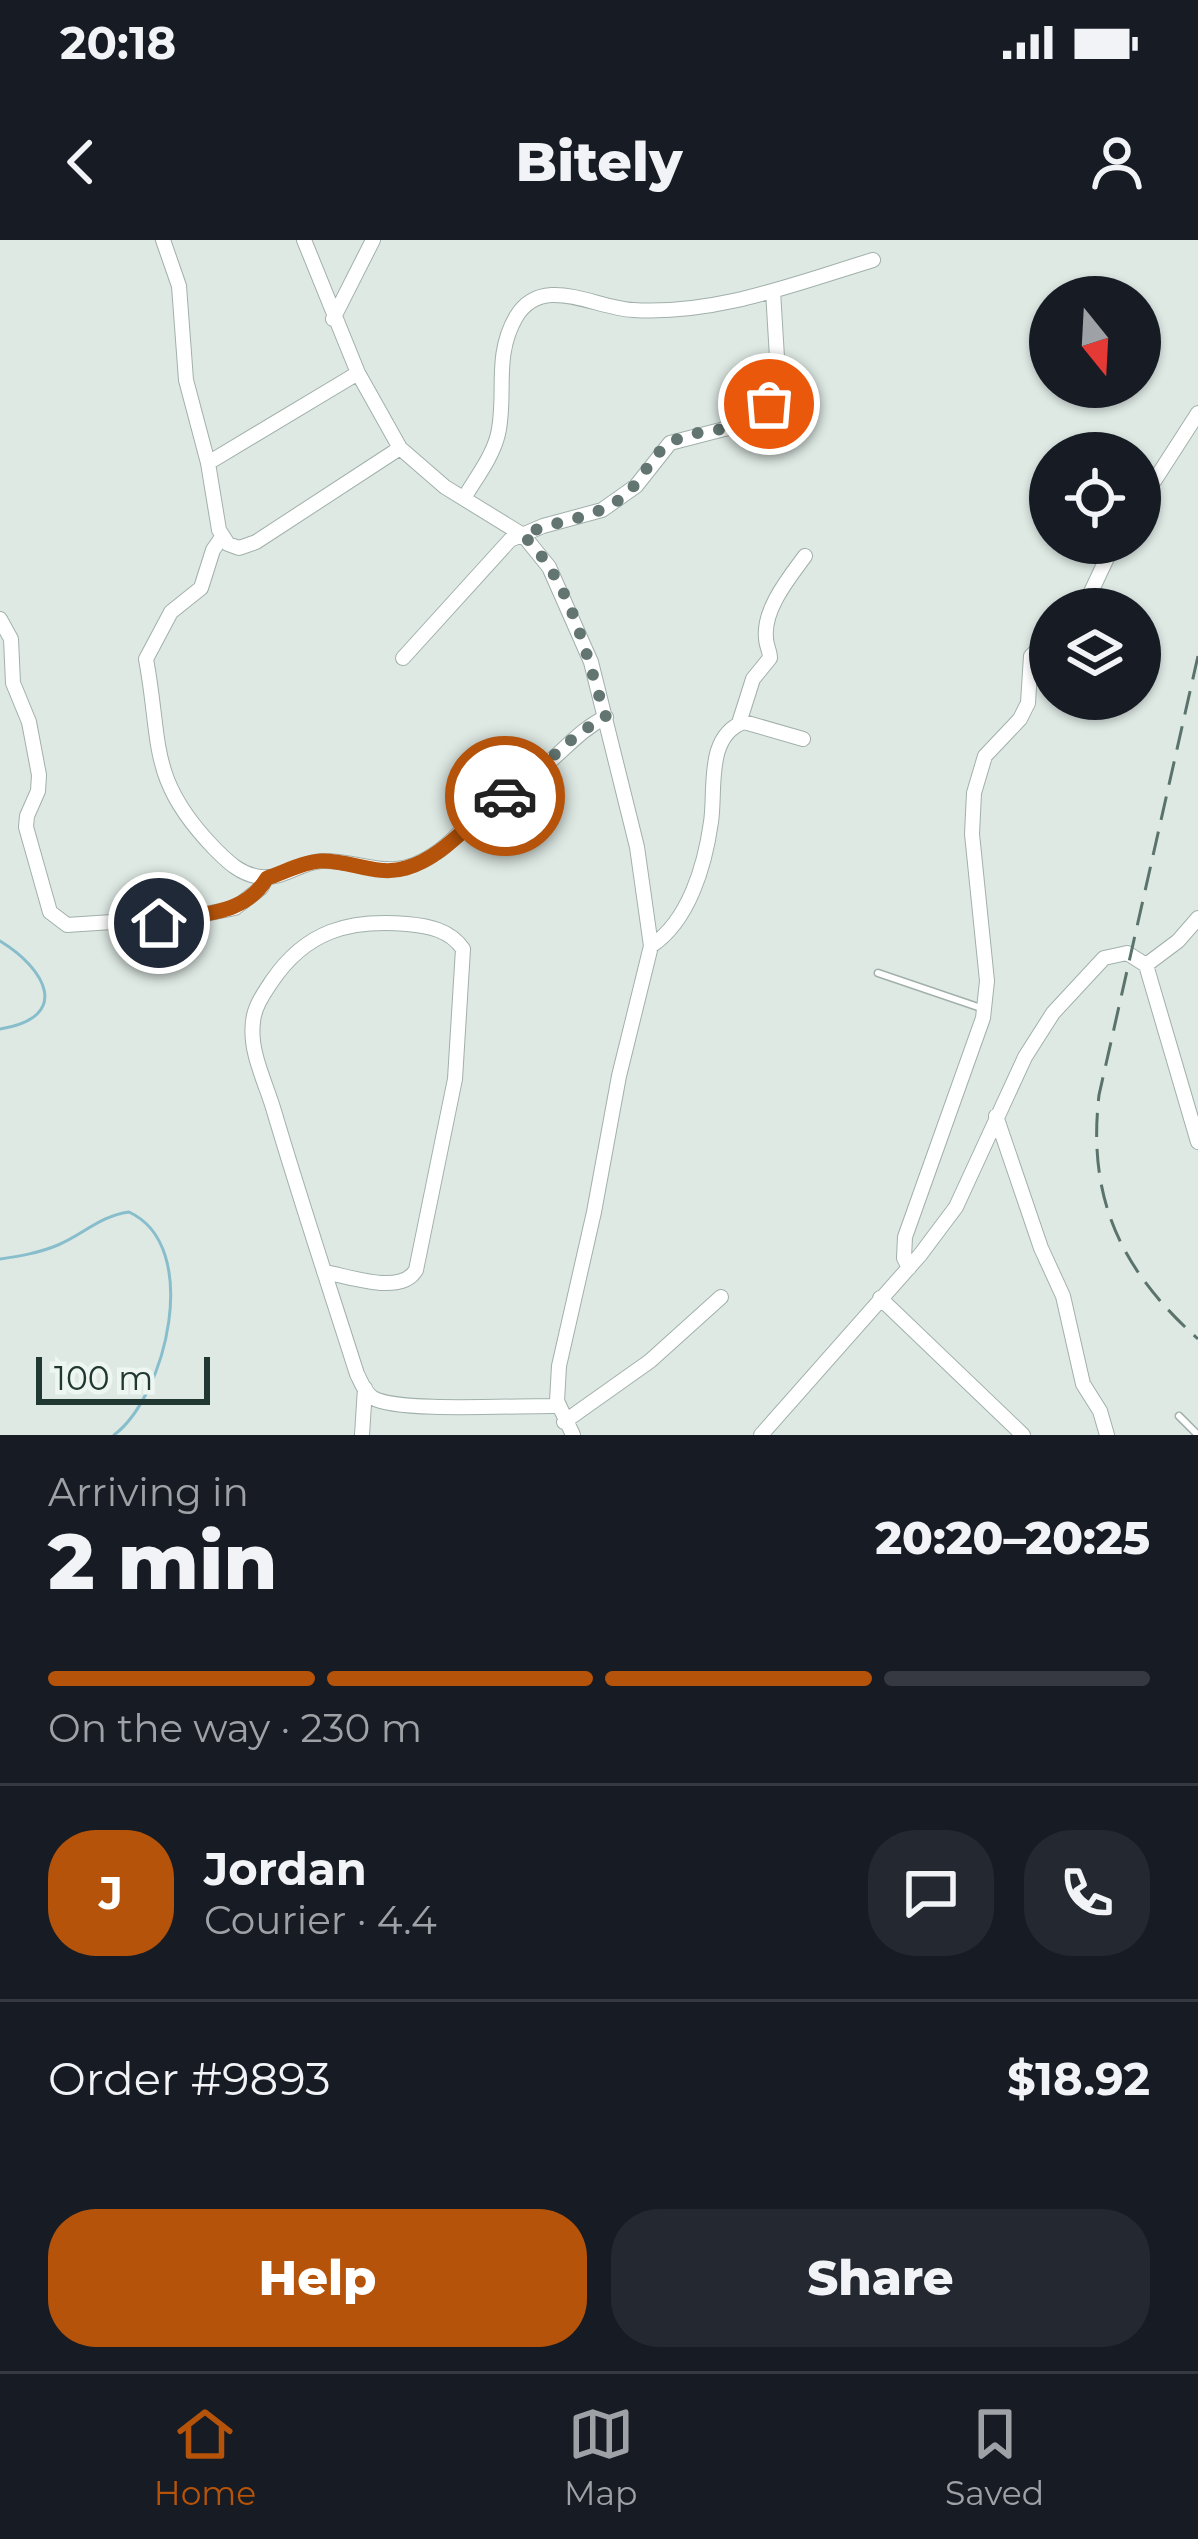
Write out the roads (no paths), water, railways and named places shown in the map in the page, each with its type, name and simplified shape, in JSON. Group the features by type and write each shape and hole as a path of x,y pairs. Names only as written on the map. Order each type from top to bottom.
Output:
{"street":[{"path":"163,240 179,286 186,380 222,537 235,548 256,542 400,448"},
{"path":"304,240 358,373 400,448 432,478 523,535 543,558 591,662 640,862 651,946 559,1366 558,1406 569,1428 721,1297"},
{"path":"334,319 373,240"},
{"path":"464,498 498,435 506,343 518,315 534,298 554,294 628,310 678,310 773,291 873,260"},
{"path":"403,658 507,542 614,503 644,477 670,442 736,426 763,412 778,374 773,291"},
{"path":"208,463 358,373"},
{"path":"1161,470 1198,412"},
{"path":"222,537 201,588 174,608 148,653 156,702 154,726 162,773 186,815 227,862 253,875 267,878 322,861 383,871 419,863 606,717"},
{"path":"651,946 671,931 697,879 710,828 716,759 723,739 739,723 754,679 770,658 765,637 779,592 805,556"},
{"path":"0,619 11,639 13,682 29,722 39,775 26,827 50,912 58,921 146,926 221,913 251,896 267,878"},
{"path":"909,1268 904,1241 984,1009 987,981 972,834 975,784 989,750 1023,714 1029,699"},
{"path":"739,723 766,726 803,740"},
{"path":"1146,965 1198,917"},
{"path":"324,1272 399,1284 412,1278 416,1270 455,1079 465,960 458,941 435,928 373,922 320,935 294,952 256,1008 252,1031 324,1272 365,1388 362,1435"},
{"path":"761,1435 909,1268 960,1200 995,1116 1040,1032 1100,962 1124,952 1146,965 1198,1142"},
{"path":"995,1116 1041,1248 1063,1296 1083,1384 1107,1435"},
{"path":"880,1298 1023,1435"},
{"path":"365,1388 380,1400 409,1404 558,1406"}],"lane":[{"path":"878,973 984,1009"},
{"path":"1179,1416 1198,1435"}],"waterway":[{"path":"0,941 29,964 44,991 37,1014 0,1029"},
{"path":"0,1259 51,1248 109,1217 129,1212 152,1230 165,1256 169,1322 149,1388 133,1416 114,1435"}],"railway":[{"path":"1198,656 1099,1095 1097,1133 1105,1200 1115,1230 1148,1286 1198,1339"}]}
